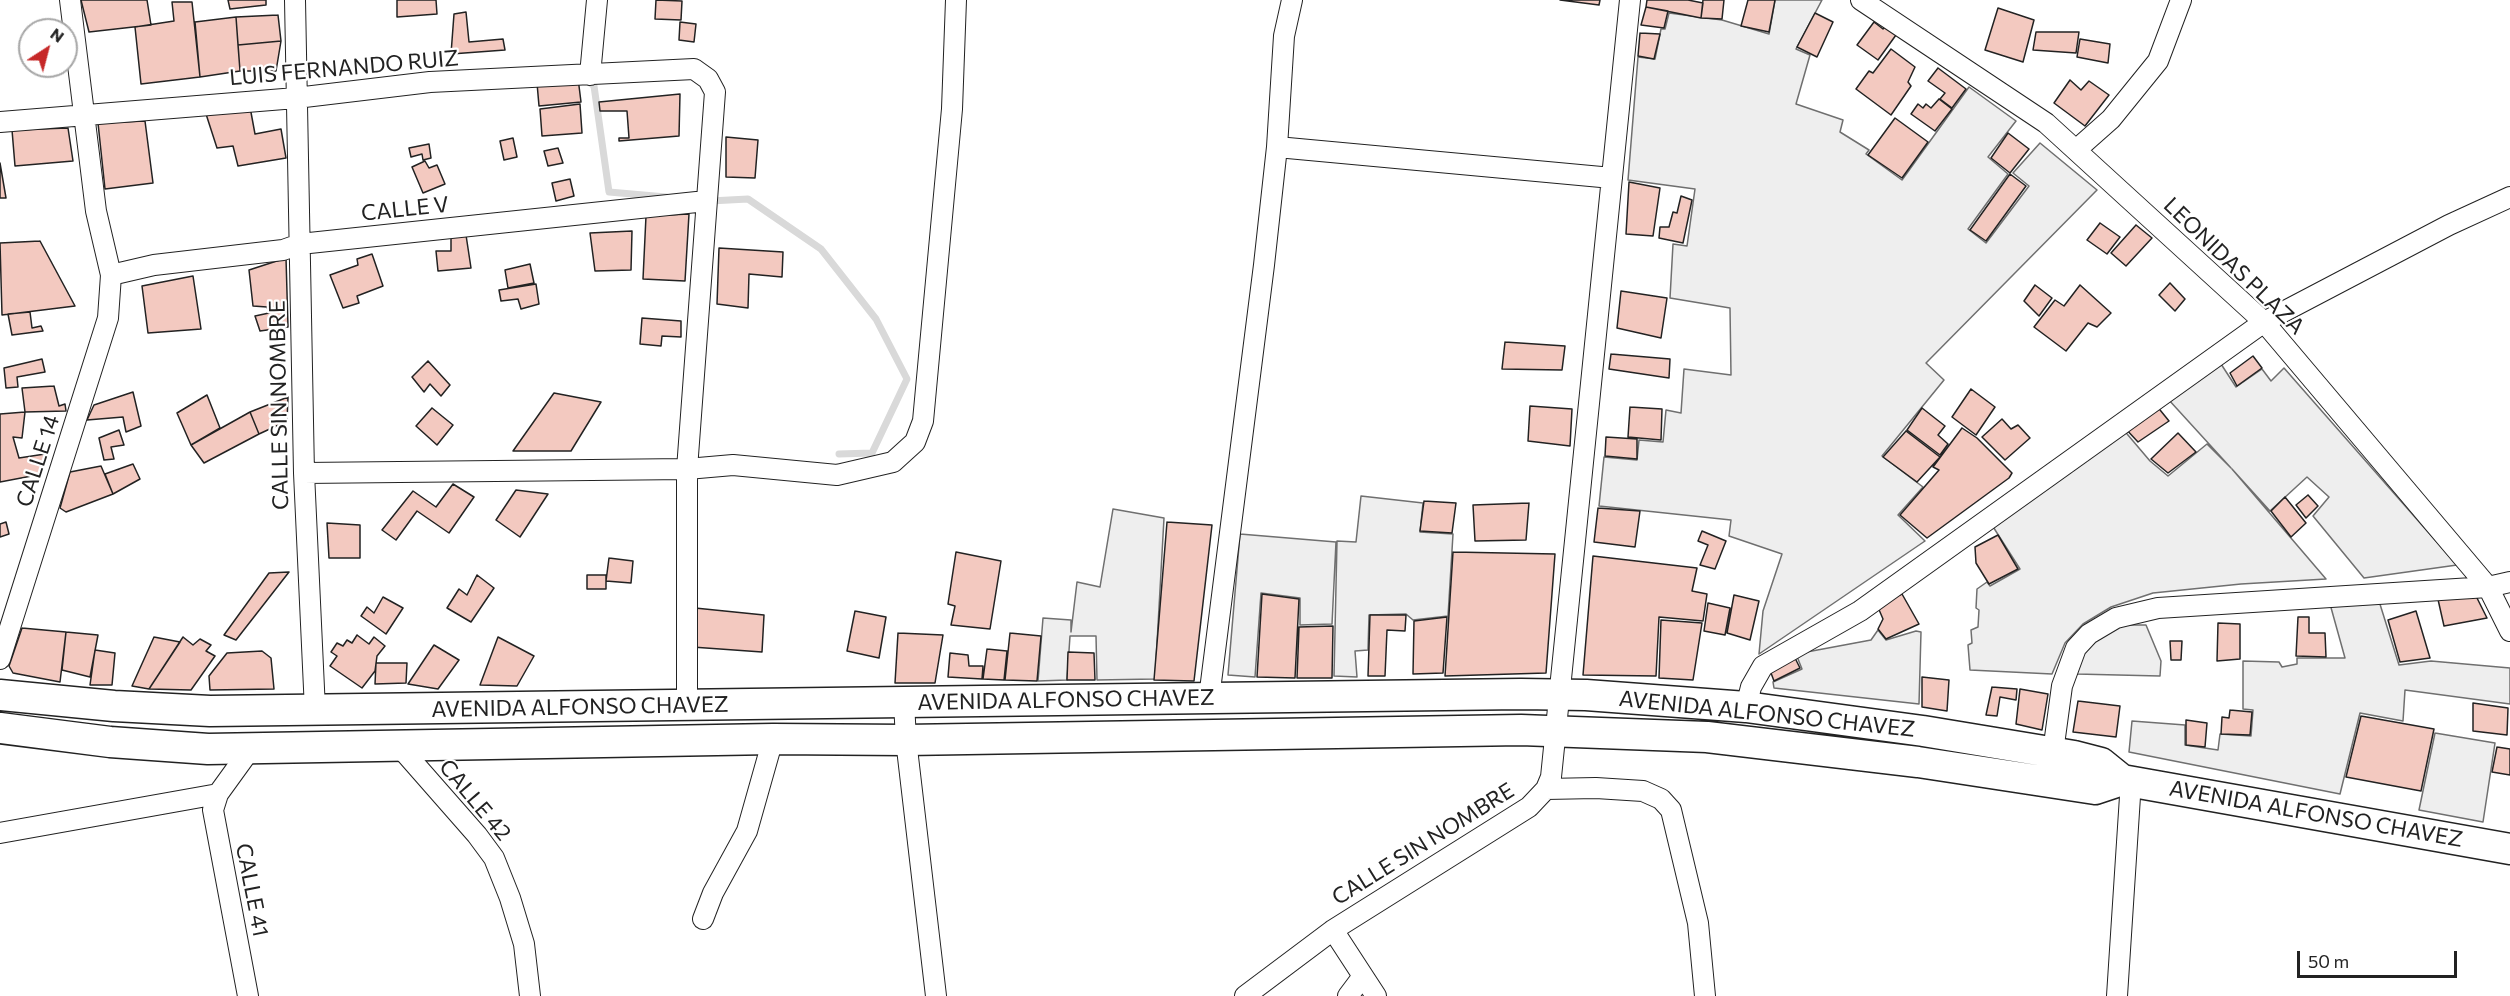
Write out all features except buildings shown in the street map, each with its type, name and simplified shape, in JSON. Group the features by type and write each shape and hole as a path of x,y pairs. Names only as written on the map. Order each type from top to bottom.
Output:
{"main road":[{"name":"AVENIDA ALFONSO CHAVEZ","path":"0,695 114,706 210,711 1559,694 1746,707 1923,731 2053,752 2101,763 2126,780 2510,849"},
{"name":"AVENIDA ALFONSO CHAVEZ","path":"0,728 117,743 208,749 773,739 906,740 1557,731 1707,737 1918,762 2094,789 2126,780"}],"street":[{"name":"CALLE 14","path":"0,659 108,318 111,275 96,211 70,0"},
{"name":"CALLE SIN NOMBRE","path":"295,0 304,473 315,710"},
{"path":"590,75 597,0"},
{"path":"304,473 687,469 733,465 837,475 893,462 915,442 923,421 952,109 956,0"},
{"path":"1209,698 1264,266 1277,147 1284,36 1292,0"},
{"name":"CALLE SIN NOMBRE","path":"1245,996 1333,930 1529,807 1546,789 1551,777 1630,0"},
{"name":"LEONIDAS PLAZA","path":"1861,0 2046,123 2264,322 2488,587 2510,631"},
{"path":"2076,150 2111,119 2158,61 2181,0"},
{"name":"LUIS FERNANDO RUIZ","path":"0,122 296,98 430,82 693,69 708,79 715,92 706,201"},
{"path":"1277,147 1612,178"},
{"path":"1746,707 1751,687 1763,666 1860,611 2264,322 2449,225 2510,197"},
{"path":"687,706 687,469 706,201"},
{"name":"CALLE V","path":"111,275 154,265 283,249 300,244 706,201"},
{"path":"2053,752 2062,686 2076,648 2089,634 2116,618 2158,608 2488,587 2510,582"},
{"path":"904,702 906,740 936,996"},
{"path":"704,919 713,893 747,831 773,739"},
{"name":"CALLE 42","path":"398,745 477,835 494,858 510,898 524,944 530,996"},
{"path":"0,833 218,794 252,747"},
{"path":"2117,996 2126,780"},
{"path":"1546,789 1596,788 1642,791 1661,799 1671,810 1698,923 1705,996"},
{"name":"CALLE 41","path":"218,794 213,810 248,996"},
{"name":"CALLE SIN NOMBRE","path":"1333,930 1376,996"},
{"path":"1348,996 1363,976"}],"shaded area":[{"path":"1775,0 1822,0 1796,49 1810,55 1796,104 1843,120 1840,132 1869,150 1866,154 1902,180 1969,87 2016,121 1988,157 2008,174 1968,229 1986,243 2029,186 2013,173 2040,143 2097,190 1926,363 1944,380 1882,456 1923,487 1898,515 1925,541 1759,654 1763,611 1782,554 1729,536 1731,520 1599,506 1604,457 1637,460 1639,440 1663,442 1666,410 1681,413 1684,369 1731,375 1730,308 1670,298 1673,244 1687,246 1695,189 1628,180 1638,57 1655,59 1661,29 1665,29 1669,13 1722,20 1769,34"},
{"path":"2221,364 2236,387 2262,369 2271,381 2284,368 2457,565 2364,578 2313,516 2329,497 2307,477 2270,511 2232,469 2326,579 2241,584 2153,593 2111,607 2083,624 2065,643 2052,674 1970,670 1968,645 1972,643 1971,630 1978,627 1977,589 1987,582 1990,586 2020,569 1990,522 2122,428 2150,461 2168,476 2207,444 2231,468 2168,399"},
{"path":"1361,496 1423,503 1420,532 1453,534 1448,616 1413,620 1406,614 1369,615 1368,650 1355,651 1357,677 1334,676 1337,541 1356,542"},
{"path":"1113,509 1164,518 1155,679 1097,680 1096,636 1070,636 1067,680 1038,681 1043,618 1071,620 1071,632 1077,582 1100,587"},
{"path":"1240,534 1336,542 1332,624 1300,625 1300,598 1261,593 1255,677 1228,675"},
{"path":"2379,601 2399,665 2431,661 2510,668 2510,704 2405,690 2403,721 2360,713 2340,794 2129,752 2132,721 2185,725 2185,745 2218,750 2220,734 2251,736 2253,710 2243,709 2243,661 2279,662 2282,667 2297,664 2297,658 2345,658 2330,604"},
{"path":"2102,625 2146,625 2161,661 2160,676 2076,674 2084,634"},
{"path":"1878,630 1886,640 1916,631 1921,632 1919,704 1774,688 1773,682 1802,669 1796,654 1871,640"},
{"path":"2435,733 2495,743 2483,822 2419,810"}],"waterway":[{"path":"586,79 594,86 609,192 666,197"},
{"path":"710,201 748,199 821,249 876,319 907,379 872,453 839,454"}]}
